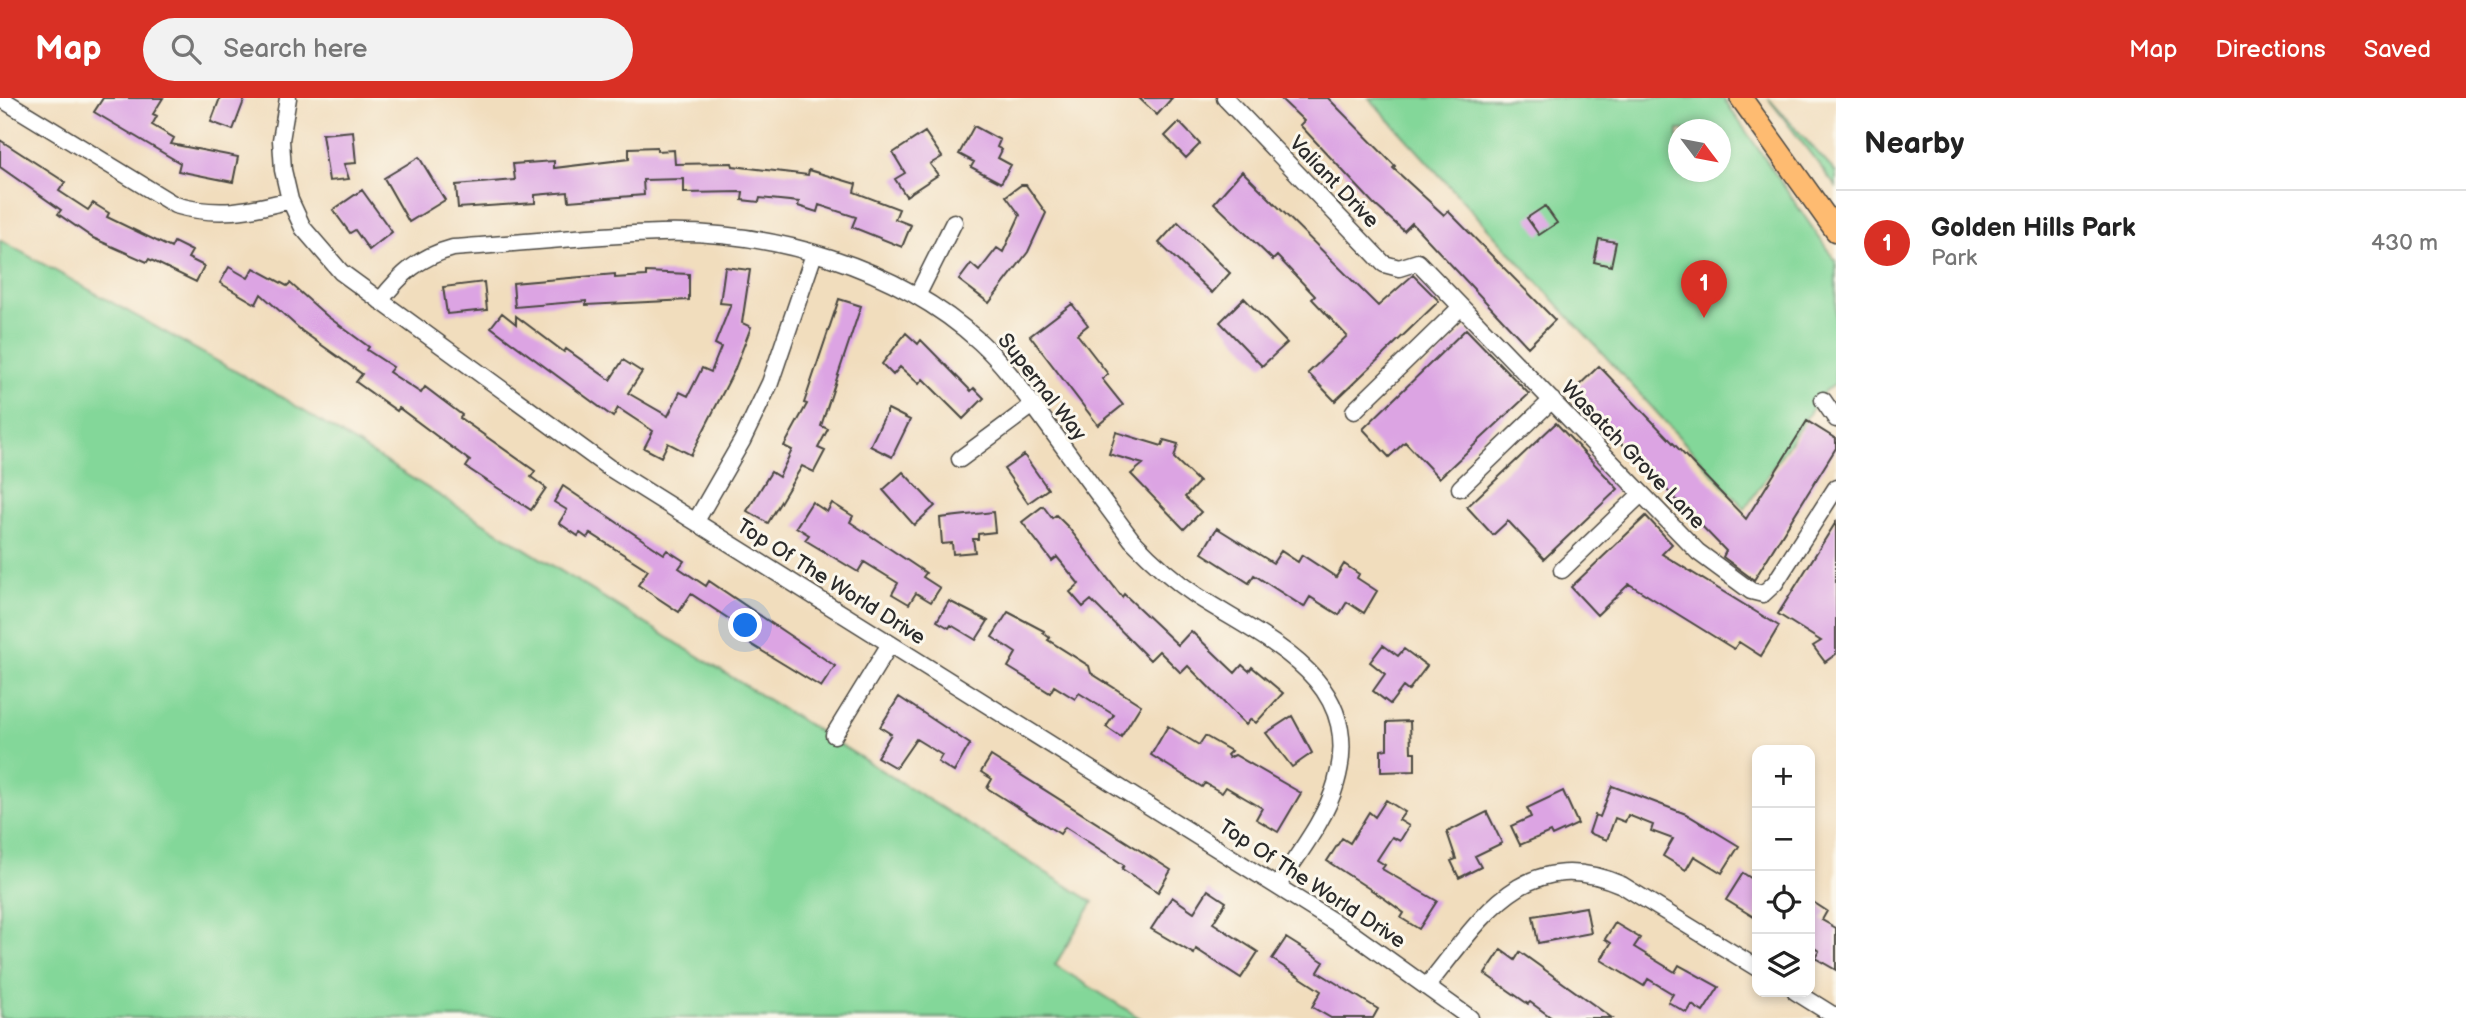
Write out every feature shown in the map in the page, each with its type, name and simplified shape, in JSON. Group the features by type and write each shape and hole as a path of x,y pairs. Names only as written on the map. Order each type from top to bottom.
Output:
{"main road":[{"path":"1741,98 1836,232"}],"street":[{"path":"0,98 175,205 200,212 226,214 290,200"},
{"name":"Top Of The World Drive","path":"288,98 282,140 283,170 290,200 303,228 320,251 341,272 608,467 1278,885 1427,985 1470,1018"},
{"name":"Valiant Drive","path":"1225,98 1384,264"},
{"path":"918,296 954,222"},
{"name":"Supernal Way","path":"380,301 414,264 432,254 453,248 662,233 764,242 814,254 869,273 918,296 981,343 1033,405 1132,540 1152,560 1195,595 1293,656 1310,670 1324,687 1340,730 1341,758 1336,785 1325,810 1278,885"},
{"path":"696,521 743,441 771,383 814,254"},
{"name":"Wasatch Grove Lane","path":"1384,264 1399,268 1418,262 1709,563 1751,591 1763,594 1775,583 1836,488"},
{"path":"1354,411 1461,307"},
{"path":"1460,488 1552,400"},
{"path":"1823,400 1836,419"},
{"path":"960,459 1033,405"},
{"path":"1562,570 1641,494"},
{"path":"834,735 890,644"},
{"path":"1427,985 1495,904 1514,887 1536,876 1559,872 1581,872 1622,885 1752,965"},
{"path":"1804,997 1836,1017"}],"green space":[{"path":"1369,98 1723,98 1836,262 1835,385 1825,390 1745,509"},
{"path":"1768,98 1836,173 1836,187"},
{"path":"0,240 278,395 1093,902 1055,965 1140,1018 0,1018"}],"building":[{"path":"103,98 163,98 153,114 157,116 152,125 174,138 171,144 238,157 233,182 178,171 180,163 94,112"},
{"path":"220,98 245,98 233,130 211,122"},
{"path":"1139,98 1172,98 1157,115"},
{"path":"1280,98 1328,98 1395,166 1393,168 1444,215 1448,211 1555,320 1528,347 1412,223 1404,231 1374,204 1300,125 1304,121"},
{"path":"1179,122 1200,144 1186,158 1165,136"},
{"path":"974,126 1000,140 997,147 1002,150 998,158 1011,165 1001,183 971,167 974,162 959,154"},
{"path":"353,131 356,163 344,164 349,179 329,181 322,134"},
{"path":"925,132 942,157 930,164 938,175 906,196 895,179 905,173 893,153"},
{"path":"0,140 65,182 59,191 88,210 93,203 109,213 107,217 171,248 174,242 192,251 188,258 204,266 196,282 149,259 147,262 93,238 58,214 61,210 0,167"},
{"path":"657,147 657,151 674,150 675,164 732,163 733,166 808,175 809,170 856,184 854,192 899,209 895,219 911,225 902,247 852,227 856,217 819,205 817,212 798,206 799,202 760,198 759,202 742,200 743,192 684,193 684,179 643,180 644,195 569,201 568,192 535,195 535,203 458,208 456,185 515,180 513,164 554,161 554,168 629,159 629,148"},
{"path":"419,157 445,200 409,222 384,178"},
{"path":"1242,171 1378,306 1413,275 1439,301 1335,401 1308,373 1347,336 1312,299 1315,296 1277,256 1273,260 1214,203"},
{"path":"1021,185 1026,185 1046,213 1028,252 989,303 959,280 971,264 979,271 997,248 1003,252 1020,215 1006,196"},
{"path":"362,190 392,232 369,250 355,230 350,233 333,210"},
{"path":"1545,206 1557,223 1539,235 1527,218"},
{"path":"1178,222 1230,273 1212,293 1159,243"},
{"path":"1599,239 1616,242 1611,266 1594,262"},
{"path":"229,267 248,278 254,268 287,286 290,283 327,316 369,347 367,350 393,367 389,372 421,393 425,387 462,415 460,418 535,471 531,477 546,488 531,510 466,467 470,461 399,408 397,411 356,382 362,374 302,331 261,294 256,304 220,283"},
{"path":"725,267 750,270 742,323 751,327 734,371 691,455 668,443 661,457 644,448 653,431 618,408 613,417 491,327 502,313 516,324 516,316 564,352 566,349 610,380 623,360 642,372 628,393 668,416 680,392 688,396 702,368 711,372 721,347 715,344 731,304 720,303"},
{"path":"646,272 689,274 689,300 586,305 586,301 515,307 513,283 615,274 615,278 646,276"},
{"path":"484,282 487,310 447,314 443,287"},
{"path":"1244,298 1287,343 1262,366 1220,322"},
{"path":"839,299 861,306 821,426 828,429 818,448 825,451 814,472 802,466 768,523 747,511 771,472 779,477 792,450 784,446 807,404 804,403"},
{"path":"1072,304 1088,325 1077,334 1108,374 1102,379 1123,405 1098,425 1030,336"},
{"path":"1466,329 1529,394 1439,478 1405,442 1389,457 1363,429"},
{"path":"906,333 918,344 921,340 971,391 974,388 984,398 963,419 923,379 919,384 900,367 893,375 882,364"},
{"path":"1599,366 1746,519 1807,421 1836,439 1836,448 1754,580 1723,557 1726,551 1572,392"},
{"path":"888,409 910,420 892,457 870,446"},
{"path":"1556,423 1618,489 1544,559 1508,521 1493,535 1467,507"},
{"path":"1116,432 1162,446 1164,440 1178,444 1174,458 1199,482 1185,497 1201,512 1184,529 1131,474 1143,464 1109,454"},
{"path":"1024,455 1048,489 1028,503 1004,469"},
{"path":"903,472 935,506 914,525 883,490"},
{"path":"563,486 664,554 667,550 684,561 679,568 706,586 709,581 835,666 821,687 744,640 749,632 691,594 679,612 638,585 648,570 590,533 587,538 580,533 578,536 559,523 567,510 554,502"},
{"path":"812,502 827,512 832,503 853,516 850,522 926,573 923,577 940,588 931,602 916,593 909,604 892,594 898,583 864,562 858,572 805,540 809,535 796,527"},
{"path":"1043,506 1052,518 1056,515 1068,527 1122,597 1124,594 1178,645 1191,631 1235,673 1242,665 1249,671 1252,667 1283,693 1256,723 1251,719 1246,725 1188,666 1181,673 1159,651 1150,660 1091,600 1083,607 1070,592 1079,584 1057,557 1052,561 1022,522"},
{"path":"993,512 995,532 978,534 978,539 973,539 975,552 953,554 952,543 942,544 940,518"},
{"path":"1646,516 1672,544 1662,554 1779,626 1761,656 1739,642 1734,649 1629,584 1597,615 1571,587"},
{"path":"1836,522 1836,654 1825,662 1813,646 1821,641 1778,614"},
{"path":"1217,528 1273,563 1281,551 1298,562 1302,555 1336,577 1344,564 1359,574 1357,578 1377,591 1364,613 1347,602 1339,615 1310,597 1304,607 1254,575 1249,583 1202,553"},
{"path":"949,601 988,621 976,640 951,625 949,628 937,621"},
{"path":"1008,612 1044,631 1050,638 1048,640 1089,666 1091,673 1141,705 1121,737 1106,727 1114,715 1079,693 1075,699 1054,686 1050,693 1008,667 1016,653 992,637"},
{"path":"1383,645 1398,656 1404,649 1427,666 1408,691 1403,687 1390,704 1373,691 1385,674 1370,662"},
{"path":"899,697 970,744 954,772 938,762 942,755 916,739 896,768 877,757 891,734 880,727"},
{"path":"1292,716 1312,753 1292,767 1266,733"},
{"path":"1410,721 1415,771 1381,772 1381,750 1387,749 1387,722"},
{"path":"1168,726 1199,745 1205,736 1231,751 1227,755 1229,758 1235,755 1301,793 1278,832 1256,819 1262,808 1226,787 1222,793 1205,783 1202,787 1151,755"},
{"path":"991,756 1171,870 1158,892 1122,869 1124,865 1065,827 1060,834 987,788 992,779 981,772"},
{"path":"1612,786 1686,814 1739,846 1722,873 1694,856 1686,870 1663,856 1673,839 1651,831 1653,825 1628,815 1625,822 1615,818 1607,840 1589,833 1595,815 1600,817"},
{"path":"1563,791 1578,824 1552,836 1550,832 1520,845 1511,826 1531,817 1527,808"},
{"path":"1386,800 1405,812 1399,820 1409,826 1400,841 1392,837 1377,860 1385,865 1382,869 1437,901 1419,929 1401,918 1404,913 1327,861 1342,838 1350,843 1369,812 1375,817"},
{"path":"1487,812 1502,843 1475,856 1481,867 1459,878 1451,861 1456,859 1447,832"},
{"path":"1743,873 1752,879 1752,916 1726,900"},
{"path":"1208,890 1226,902 1213,923 1258,952 1241,978 1196,949 1194,954 1151,929 1172,897 1194,912"},
{"path":"1815,903 1827,911 1822,920 1836,928 1836,970 1815,958 1819,951 1815,948"},
{"path":"1586,907 1591,933 1538,943 1533,916"},
{"path":"1615,923 1640,938 1634,947 1675,972 1679,965 1719,987 1703,1012 1692,1005 1687,1013 1668,1002 1673,994 1648,979 1644,986 1601,960 1611,943 1605,939"},
{"path":"1286,938 1324,962 1318,972 1378,1009 1373,1018 1331,1018 1312,1007 1321,991 1272,959"},
{"path":"1501,950 1515,960 1520,952 1612,1018 1552,1018 1530,1002 1528,1004 1485,974"}],"place":[{"name":"Golden Hills Park","path":"1704,318"}]}
